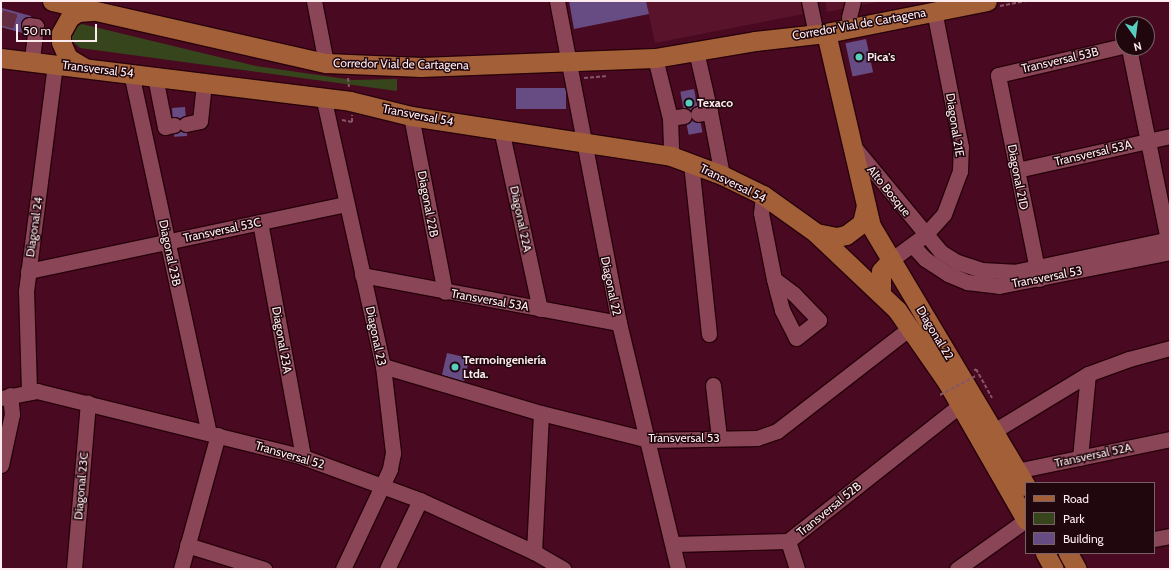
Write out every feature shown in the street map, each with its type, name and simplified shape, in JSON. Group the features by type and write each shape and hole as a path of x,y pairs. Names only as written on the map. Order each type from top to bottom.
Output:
{"main road":[{"name":"Corredor Vial de Cartagena","path":"52,1 71,3 96,11 326,63 421,66 568,63 655,58 930,6"},
{"name":"Corredor Vial de Cartagena","path":"820,28 851,9 930,6 987,1"},
{"path":"85,68 68,58 60,42 61,33 74,15 85,10 96,11"},
{"name":"Diagonal 22","path":"820,28 853,146 871,226 994,431 1021,479"},
{"name":"Transversal 54","path":"1,58 204,84 323,96 411,116 671,156 722,175 763,195 816,233"},
{"path":"816,233 836,237 855,230 864,218 866,204"},
{"name":"Diagonal 22","path":"816,233 881,293 911,328 960,405 1025,518"},
{"path":"881,293 881,271 891,260"},
{"path":"1046,554 1054,569"}],"street":[{"path":"314,1 326,63"},
{"name":"Diagonal 22","path":"557,1 582,142 619,323 674,544 678,569"},
{"name":"Diagonal 22","path":"809,1 820,28"},
{"name":"Diagonal 21E","path":"891,260 925,235 952,200 960,171 960,147 930,6"},
{"path":"29,25 36,26 32,61"},
{"name":"Transversal 53B","path":"998,75 1115,48"},
{"path":"671,156 691,115 696,51"},
{"path":"1131,56 1170,245"},
{"path":"655,58 691,115 722,175"},
{"name":"Diagonal 24","path":"29,391 25,318 28,270 55,64"},
{"name":"Diagonal 23B","path":"131,74 167,242 213,434 181,569"},
{"name":"Diagonal 21D","path":"998,75 1038,273"},
{"path":"155,77 166,127 200,121 204,84"},
{"name":"Diagonal 23","path":"323,96 383,366 394,453 390,469 343,569"},
{"name":"Diagonal 22B","path":"411,116 445,292"},
{"name":"Diagonal 22A","path":"501,129 540,309"},
{"name":"Transversal 53A","path":"1017,170 1170,136"},
{"name":"Alto Bosque","path":"853,146 925,235"},
{"path":"691,163 709,334"},
{"path":"763,195 761,213 774,279"},
{"name":"Transversal 53C","path":"28,270 346,204"},
{"name":"Diagonal 23A","path":"260,222 304,457"},
{"name":"Transversal 53","path":"925,235 952,258 981,270 1038,273"},
{"name":"Transversal 53","path":"912,245 934,266 968,282 999,286 1038,273 1170,245"},
{"name":"Transversal 53A","path":"362,276 619,323"},
{"name":"Transversal 53","path":"383,366 541,413 649,440 757,438 777,431 911,328"},
{"path":"994,431 1088,374 1129,358 1170,348"},
{"path":"1080,458 1088,374"},
{"path":"713,385 719,438"},
{"name":"Transversal 52","path":"6,396 29,391 88,403 304,457 382,484 420,500 534,552 547,564 564,569"},
{"path":"1,465 12,414 6,396"},
{"name":"Diagonal 23C","path":"74,569 88,403"},
{"name":"Transversal 52B","path":"674,544 788,541 960,405"},
{"path":"534,552 541,413"},
{"name":"Transversal 52A","path":"1021,479 1080,458 1170,439"},
{"path":"392,568 420,500"},
{"path":"957,569 1025,521"},
{"path":"1155,539 1170,536"},
{"path":"788,541 797,569"},
{"path":"187,545 261,569"}],"path":[{"path":"940,395 975,376"}],"shaded area":[{"path":"646,1 801,1 803,14 655,43"},
{"path":"825,1 882,1 827,12"}],"green space":[{"path":"82,24 256,66 353,80 397,79 397,91 80,48 69,38 73,28"}],"building":[{"path":"569,1 646,1 649,14 574,29"},
{"path":"2,8 31,16 26,34 1,27"},
{"name":"Pica's","path":"866,39 873,72 853,77 845,43"},
{"path":"516,88 566,88 566,109 516,109"},
{"name":"Texaco","path":"694,89 702,132 689,135 680,92"},
{"path":"185,107 187,136 174,137 172,108"},
{"name":"Termoingeniería Ltda.","path":"447,353 469,358 464,382 442,376"}],"tunnel":[{"path":"1,17 29,25"}],"place":[{"name":"Pica's","path":"859,57"},
{"name":"Texaco","path":"689,103"},
{"name":"Termoingeniería Ltda.","path":"455,367"}]}
